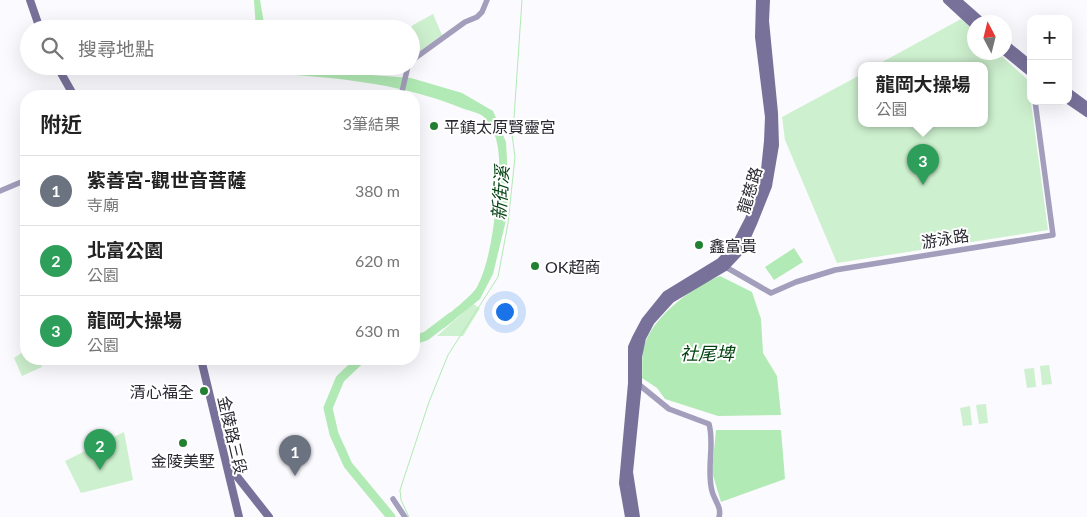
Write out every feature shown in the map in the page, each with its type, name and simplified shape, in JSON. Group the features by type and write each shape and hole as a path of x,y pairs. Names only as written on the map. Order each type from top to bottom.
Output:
{"street":[{"path":"30,0 37,20"},
{"path":"420,54 465,22 477,17 482,12 487,0"},
{"name":"龍慈路","path":"752,220 765,170 769,117 759,37 760,0"},
{"name":"龍慈路","path":"636,517 629,472 635,383 632,347 638,331 666,295 722,265 752,220 768,186 775,145 765,21 766,0"},
{"path":"947,0 967,19"},
{"path":"957,0 974,15"},
{"path":"1012,50 1027,62"},
{"path":"1012,58 1027,70"},
{"path":"62,75 71,90"},
{"path":"402,90 406,75"},
{"path":"1072,95 1087,106"},
{"path":"1072,103 1087,113"},
{"name":"游泳路","path":"722,265 771,293 796,282 835,270 1053,235 1037,105"},
{"path":"0,191 20,183"},
{"name":"金陵路三段","path":"202,365 239,517"},
{"path":"635,383 669,409 709,424 711,430 709,466 712,492 720,508 720,517"},
{"name":"龍慈路","path":"629,517 623,483 635,383"},
{"path":"225,461 269,516"},
{"path":"393,500 405,517"}],"shaded area":[{"path":"433,14 442,35 420,51 420,21"},
{"path":"961,19 967,25 967,60 1006,60 1027,79 1027,105 1031,105 1048,230 837,263 785,140 782,117 858,76 858,127 988,127 988,62 882,62"},
{"path":"473,304 480,308 463,336 437,336"},
{"path":"20,354 20,365 41,365 42,367 22,376 14,358"},
{"path":"1049,365 1052,384 1042,385 1040,366"},
{"path":"1034,368 1036,387 1027,388 1024,369"},
{"path":"986,404 988,423 979,424 976,405"},
{"path":"970,406 972,425 963,426 960,408"},
{"path":"124,432 133,480 81,493 65,461"}],"water":[{"path":"254,0 260,0 263,20 255,20"},
{"name":"新街溪","path":"293,75 372,75 411,78 462,93 493,111 506,142 508,179 506,220 493,274 480,299 444,328 441,321 466,300 477,287 490,248 499,172 496,137 483,116 420,94 420,90 405,90 328,78"},
{"path":"794,248 803,262 774,280 765,267"},
{"name":"社尾埤","path":"720,276 752,292 761,319 763,353 777,376 781,415 718,416 665,399 657,388 642,378 643,351 648,336 655,325 674,304 698,287"},
{"path":"716,430 781,430 785,479 721,502 712,472"}],"waterway":[{"path":"409,517 401,500 400,490 429,402 448,355 498,277 508,223 515,157 511,127 514,118 522,0"},
{"name":"新街溪","path":"420,338 426,336 451,317"},
{"name":"新街溪","path":"355,365 340,379 328,408 334,434 348,465 391,517"}],"place":[{"name":"平鎮太原賢靈宮","path":"434,126"},
{"name":"龍岡大操場","path":"923,185"},
{"name":"鑫富貴","path":"699,245"},
{"name":"OK超商","path":"535,266"},
{"name":"清心福全","path":"204,391"},
{"name":"金陵美墅","path":"183,443"},
{"name":"北富公園","path":"100,470"},
{"name":"紫善宮-觀世音菩薩","path":"295,476"}]}
